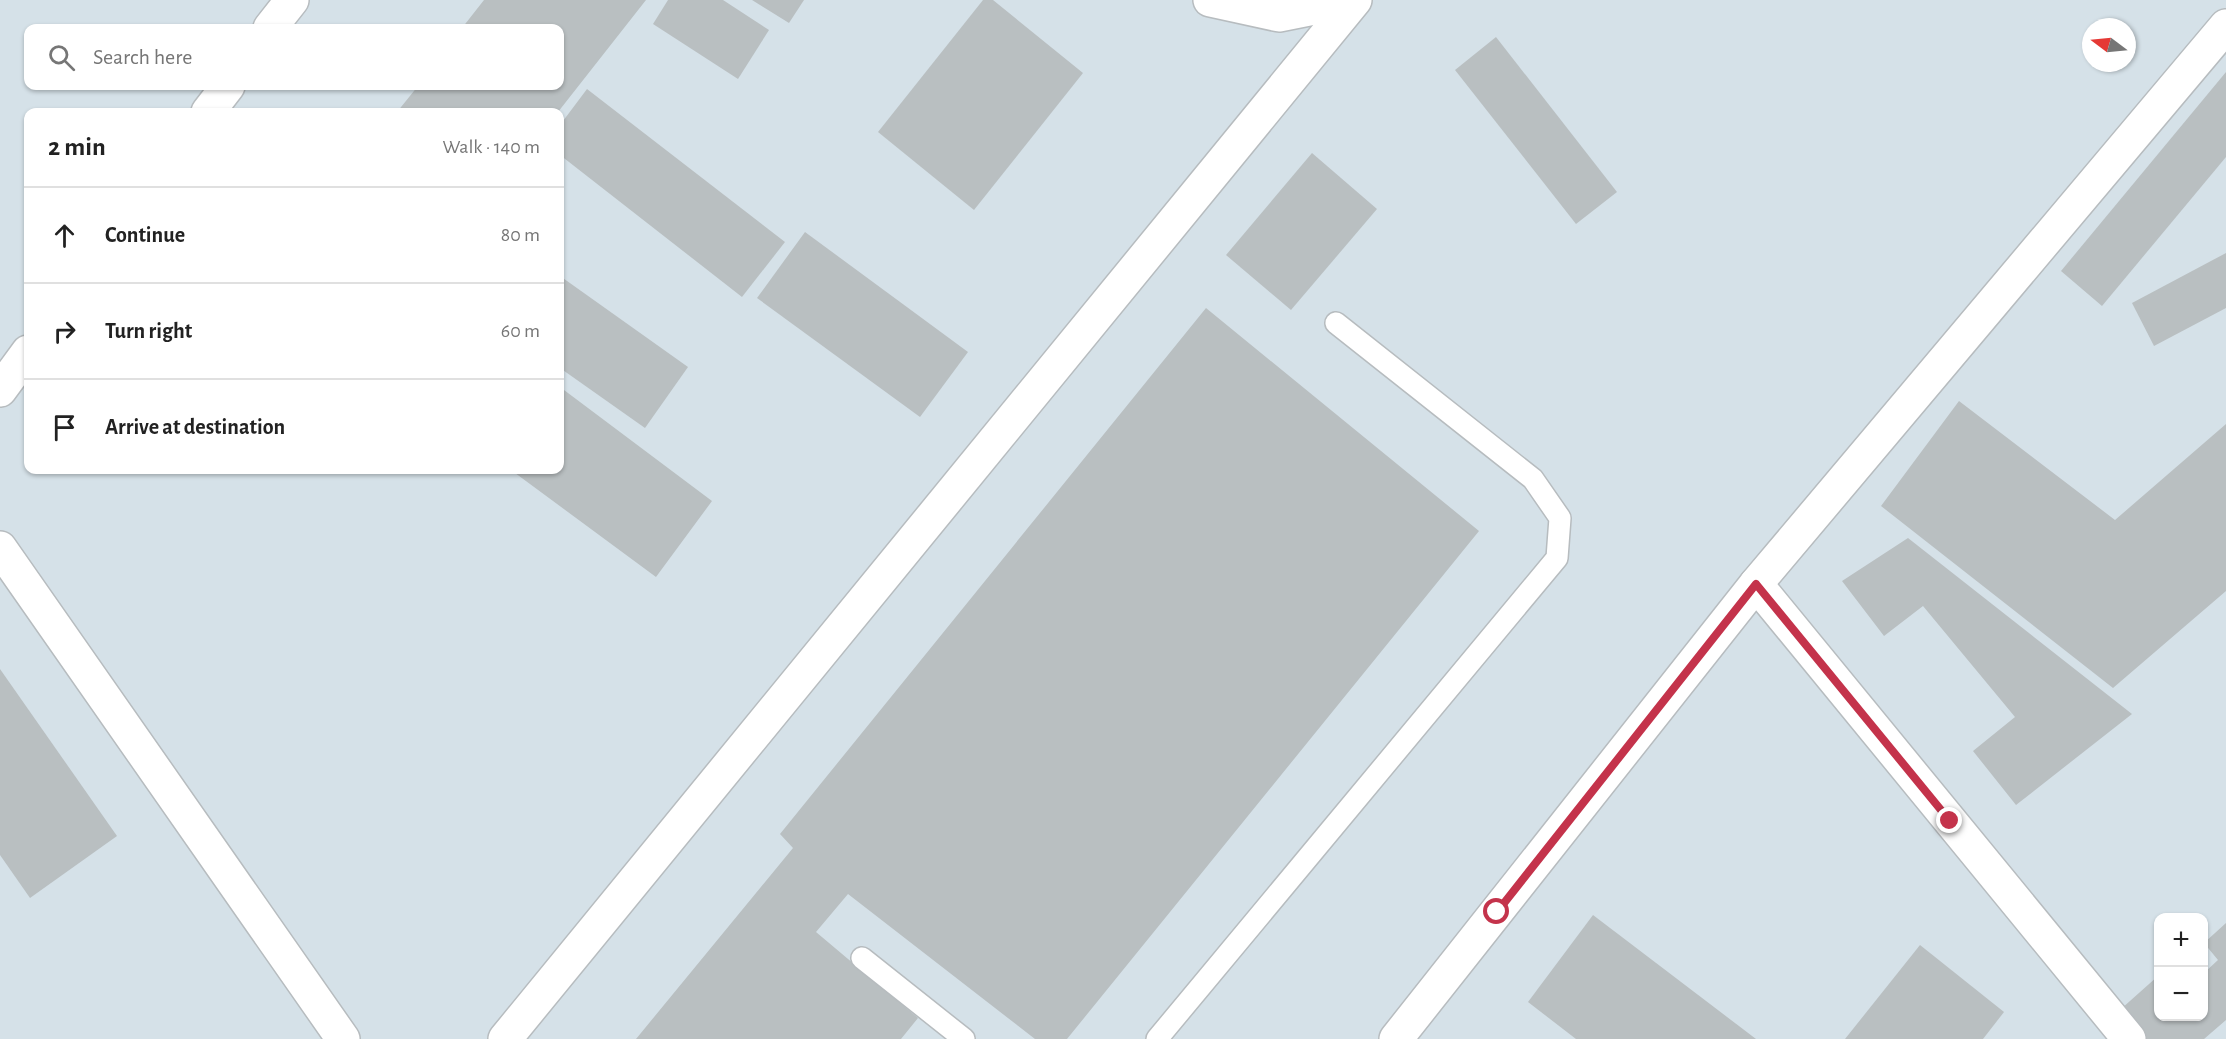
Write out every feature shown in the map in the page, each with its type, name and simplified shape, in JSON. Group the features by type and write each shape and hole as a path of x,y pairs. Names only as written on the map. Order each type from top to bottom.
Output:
{"street":[{"path":"273,24 292,0"},
{"path":"1210,0 1280,15 1354,0"},
{"path":"505,1039 1354,0"},
{"path":"1396,1039 1756,584 2226,26"},
{"path":"211,108 225,90"},
{"path":"0,390 24,357"},
{"path":"0,548 343,1039"},
{"path":"1756,584 2129,1039"}],"lane":[{"path":"1157,1039 1557,558 1560,518 1533,479 1336,323"},
{"path":"862,958 964,1039"}],"shaded area":[{"path":"0,0 2226,0 2226,1039 0,1039"}],"building":[{"path":"484,0 646,0 561,108 400,108 415,90 564,90 564,24 465,24"},
{"path":"668,0 723,0 769,30 738,79 653,24"},
{"path":"752,0 804,0 789,23"},
{"path":"983,0 993,0 1083,73 974,210 878,132"},
{"path":"1496,37 1617,192 1576,224 1455,70"},
{"path":"2226,72 2226,157 2102,306 2061,271"},
{"path":"587,89 785,242 742,297 564,158 564,120"},
{"path":"1312,153 1377,209 1291,310 1226,255"},
{"path":"805,232 968,352 920,417 757,298"},
{"path":"2226,253 2226,308 2154,346 2132,303"},
{"path":"564,279 688,367 645,428 564,371"},
{"path":"1206,308 1479,531 1067,1039 1035,1039 848,894 816,932 918,1018 901,1039 636,1039 793,848 780,834"},
{"path":"564,390 712,501 656,577 516,474 564,474"},
{"path":"1959,401 2115,520 2226,424 2226,591 2113,688 1881,506"},
{"path":"1908,538 2132,714 2016,805 1973,751 2015,717 1923,606 1884,636 1842,581"},
{"path":"0,669 117,836 30,898 0,855"},
{"path":"1593,915 1756,1039 1576,1039 1528,1002"},
{"path":"2226,923 2226,1020 2204,1039 2146,1039 2121,1009 2154,980 2154,1021 2208,1021 2208,969 2218,960 2208,948 2208,939"},
{"path":"1920,945 2004,1012 1983,1039 1845,1039"}],"route":[{"path":"1497,912 1756,584 1950,821"}]}
